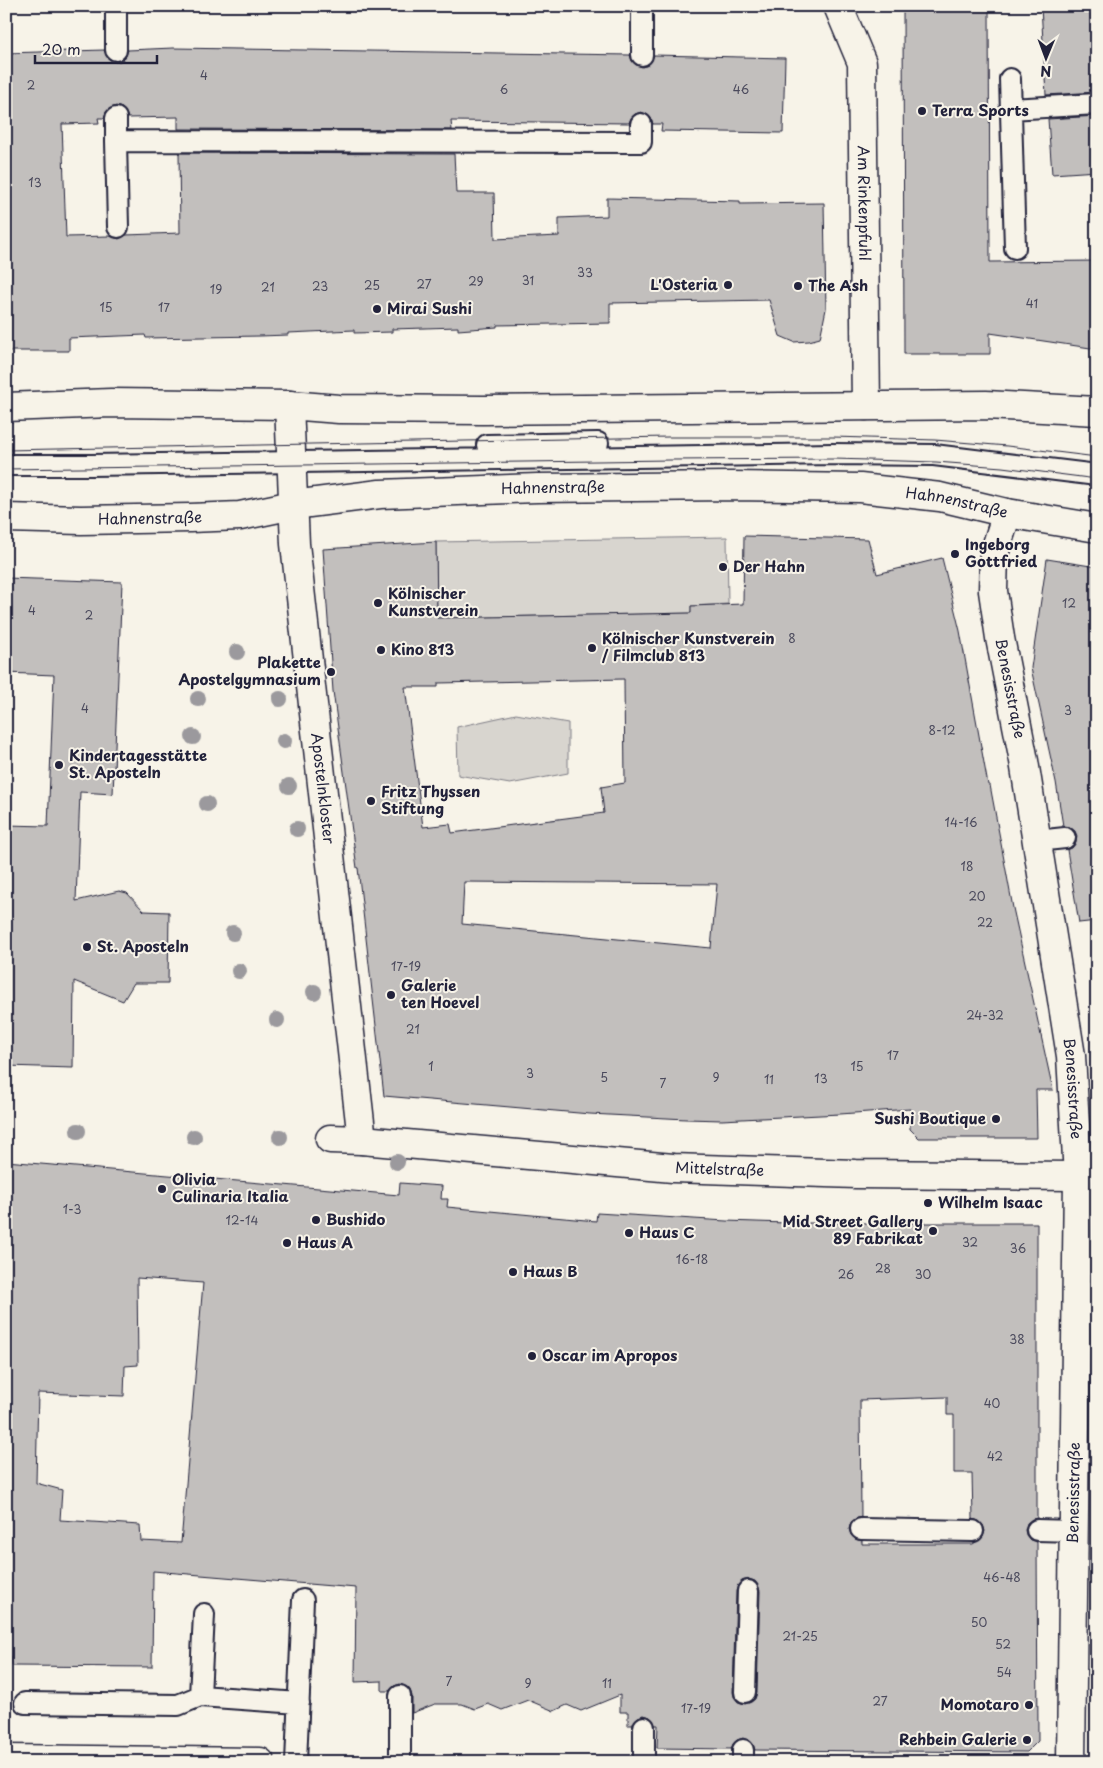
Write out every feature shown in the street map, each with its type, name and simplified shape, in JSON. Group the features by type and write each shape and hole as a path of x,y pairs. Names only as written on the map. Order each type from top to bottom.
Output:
{"street":[{"name":"Am Rinkenpfuhl","path":"838,6 862,63 866,406"},
{"path":"6,407 111,403 289,405 339,409 483,410 986,405 1097,411"},
{"name":"Apostelnkloster","path":"289,405 293,505 300,594 362,1140"},
{"name":"Hahnenstraße","path":"6,518 100,520 207,518 240,516 293,505 380,494 537,488 731,486 860,488 940,496 1007,513 1097,528"},
{"name":"Benesisstraße","path":"1007,513 994,554 993,591 1000,638 1024,761 1071,1056 1087,1143 1078,1176 1071,1762"},
{"path":"330,1139 362,1140"},
{"name":"Mittelstraße","path":"362,1140 673,1168 856,1174 1078,1176"},
{"path":"6,1758 260,1762"}],"lane":[{"path":"116,6 116,50"},
{"path":"642,6 642,55"},
{"path":"1010,79 1015,248"},
{"path":"1010,109 1097,104"},
{"path":"116,118 118,227"},
{"path":"116,141 641,142 641,124"},
{"path":"6,465 92,465 550,443 900,444 1026,453 1097,463"},
{"path":"6,451 291,455 934,455 1097,475"},
{"path":"1037,841 1065,838"},
{"path":"861,1529 973,1531"},
{"path":"1037,1530 1074,1531"},
{"path":"745,1692 748,1591"},
{"path":"296,1762 303,1600"},
{"path":"200,1696 204,1614"},
{"path":"25,1703 178,1705 200,1696 299,1703"},
{"path":"400,1696 400,1762"},
{"path":"644,1727 644,1762"}],"shaded area":[{"path":"727,537 728,604 691,606 691,613 437,618 436,542"},
{"path":"516,714 568,723 568,773 510,784 458,775 457,727"}],"building":[{"path":"903,6 989,6 990,262 1097,261 1097,349 990,333 990,354 904,354"},
{"path":"1041,6 1097,6 1097,92 1046,95"},
{"path":"173,48 630,55 632,61 642,67 648,65 654,55 785,58 783,133 661,131 662,124 653,124 651,118 641,112 635,114 629,123 451,121 452,130 178,129 178,117 128,118 122,108 116,106 106,112 104,118 98,118 99,123 62,124 66,237 110,236 119,239 126,235 180,233 179,153 454,154 456,193 494,193 495,239 559,236 559,218 607,216 607,198 740,201 740,204 824,203 826,309 820,338 794,342 780,336 769,300 610,303 610,323 497,325 497,327 458,330 458,327 392,329 392,332 354,333 354,330 260,336 146,338 145,335 69,338 69,351 6,351 6,53 104,50 110,60 116,62 126,56 128,50"},
{"path":"1097,116 1097,171 1052,174 1048,119"},
{"path":"744,536 868,539 877,574 942,558 960,631 988,785 990,785 1013,908 1053,1090 1036,1090 1037,1138 919,1138 910,1129 910,1109 722,1120 590,1114 384,1096 358,868 333,691 323,549 436,542 437,618 691,613 691,606 743,604","holes":["624,679 625,783 601,787 604,813 452,833 450,824 423,827 405,687 438,687 438,683","464,882 717,884 711,948 462,924"]},
{"path":"1047,559 1097,567 1097,921 1079,923 1067,850 1076,843 1077,836 1070,827 1063,826 1056,782 1031,668"},
{"path":"6,578 122,582 113,794 80,792 76,901 119,891 127,893 144,911 169,912 168,983 134,983 123,1001 74,981 73,1068 6,1066 6,825 48,826 54,675 6,673"},
{"path":"6,1161 399,1195 400,1183 442,1186 441,1199 448,1199 447,1207 596,1221 597,1213 786,1223 1037,1223 1037,1518 1027,1523 1025,1530 1030,1540 1037,1542 1038,1741 1027,1752 755,1750 753,1744 743,1738 737,1740 731,1749 657,1748 658,1725 655,1725 650,1717 644,1715 638,1717 633,1725 628,1725 628,1712 620,1712 620,1695 581,1711 567,1705 554,1711 528,1700 502,1710 488,1704 475,1709 462,1704 435,1704 412,1713 412,1696 410,1690 405,1686 400,1684 394,1686 389,1691 382,1691 382,1681 355,1682 356,1588 153,1571 152,1667 12,1666 11,1656 6,1656","holes":["137,1278 203,1283 181,1543 141,1541 140,1525 60,1520 62,1490 36,1483 38,1393 124,1396 125,1366 138,1365","947,1397 947,1415 954,1415 954,1473 972,1473 973,1519 983,1525 985,1531 983,1537 973,1544 862,1544 862,1541 855,1539 851,1535 849,1529 851,1522 861,1517 860,1400","749,1579 755,1581 760,1591 757,1692 755,1699 745,1704 738,1702 733,1692 736,1591 742,1581"]}],"tram line":[{"path":"6,450 668,437 833,437 935,440 1007,446 1097,457"},
{"path":"6,469 834,459 936,462 1002,467 1097,479"}],"place":[{"name":"Terra Sports","path":"922,111"},
{"name":"L'Osteria","path":"728,285"},
{"name":"The Ash","path":"798,286"},
{"name":"Mirai Sushi","path":"377,309"},
{"name":"Ingeborg Gottfried","path":"955,554"},
{"name":"Der Hahn","path":"723,567"},
{"name":"Kölnischer Kunstverein","path":"378,603"},
{"name":"Kölnischer Kunstverein / Filmclub 813","path":"592,648"},
{"name":"Kino 813","path":"381,650"},
{"name":"Plakette Apostelgymnasium","path":"331,672"},
{"name":"Kindertagesstätte St. Aposteln","path":"59,765"},
{"name":"Fritz Thyssen Stiftung","path":"371,801"},
{"name":"St. Aposteln","path":"87,947"},
{"name":"Galerie ten Hoevel","path":"391,995"},
{"name":"Sushi Boutique","path":"996,1119"},
{"name":"Olivia Culinaria Italia","path":"162,1189"},
{"name":"Wilhelm Isaac","path":"928,1203"},
{"name":"Bushido","path":"316,1220"},
{"name":"Mid Street Gallery 89 Fabrikat","path":"933,1231"},
{"name":"Haus C","path":"629,1233"},
{"name":"Haus A","path":"287,1243"},
{"name":"Haus B","path":"513,1272"},
{"name":"Oscar im Apropos","path":"532,1356"},
{"name":"Momotaro","path":"1029,1705"},
{"name":"Rehbein Galerie","path":"1027,1740"}]}
